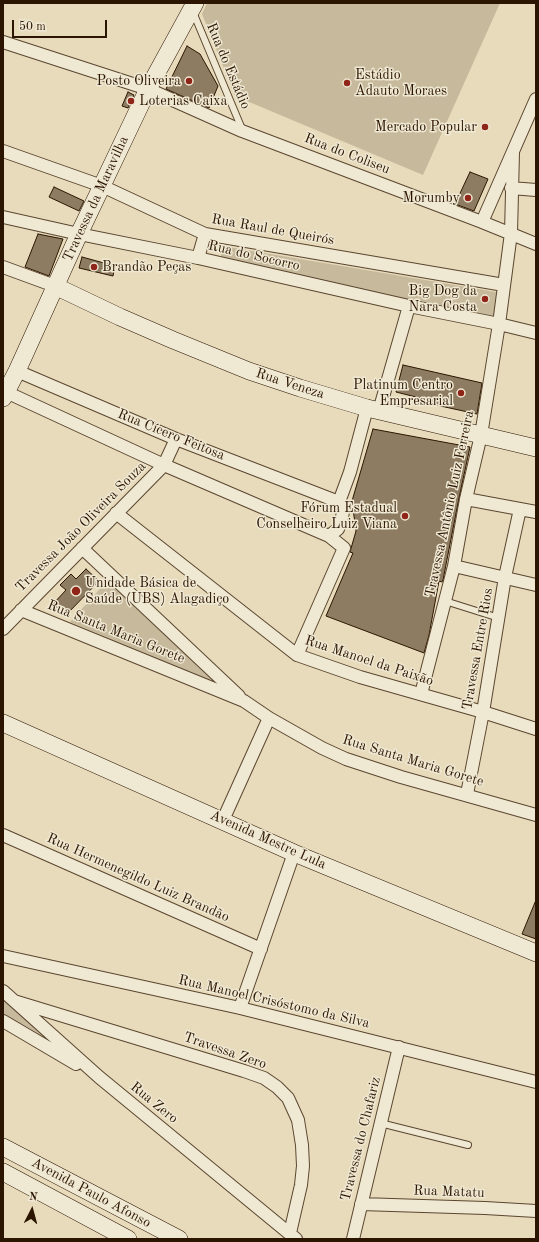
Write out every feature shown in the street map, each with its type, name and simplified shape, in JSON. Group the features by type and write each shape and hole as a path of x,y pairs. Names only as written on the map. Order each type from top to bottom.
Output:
{"street":[{"name":"Travessa da Maravilha","path":"4,393 10,369 55,286 148,89 193,6"},
{"name":"Rua do Coliseu","path":"3,42 148,89 242,131 536,244"},
{"name":"Travessa Antônio Luiz Ferreira","path":"482,222 536,99"},
{"name":"Rua Raul de Queirós","path":"3,151 102,186 205,234 504,285"},
{"name":"Travessa Antônio Luiz Ferreira","path":"421,694 454,566 466,499 480,435 499,324 510,234 513,152"},
{"path":"511,188 536,190"},
{"name":"Rua do Socorro","path":"3,218 198,258 536,333"},
{"path":"198,258 205,234"},
{"path":"3,267 55,286"},
{"name":"Rua Veneza","path":"55,286 120,317 242,368 300,388 373,410 536,448"},
{"path":"329,536 338,529 341,522 343,512 339,502 409,306"},
{"name":"Rua Cícero Feitosa","path":"10,369 176,439 339,502"},
{"name":"Rua Cícero Feitosa","path":"4,393 164,465 329,536 344,548 297,655"},
{"path":"164,465 176,439"},
{"name":"Travessa João Oliveira Souza","path":"3,628 164,465"},
{"path":"466,499 536,512"},
{"name":"Travessa Entre Rios","path":"467,794 520,509"},
{"name":"Rua Manoel da Paixão","path":"116,513 297,655 360,677 483,712 536,729"},
{"name":"Rua Santa Maria Gorete","path":"82,548 244,701 269,718 322,748 346,759 401,777 467,794 536,815"},
{"path":"454,566 536,585"},
{"name":"Rua Santa Maria Gorete","path":"21,610 244,701"},
{"path":"223,820 269,718"},
{"name":"Avenida Mestre Lula","path":"3,723 294,853 536,953"},
{"name":"Rua Hermenegildo Luiz Brandão","path":"3,835 261,949"},
{"path":"240,1008 294,853"},
{"name":"Rua Manoel Crisóstomo da Silva","path":"3,956 240,1008 536,1082"},
{"name":"Rua Zero","path":"3,991 99,1077 293,1236"},
{"name":"Travessa Zero","path":"14,1001 244,1071 264,1078 277,1087 288,1098 298,1120 302,1145 303,1166 293,1236"},
{"path":"3,1021 99,1077"},
{"name":"Travessa do Chafariz","path":"353,1239 399,1047"},
{"name":"Avenida Paulo Afonso","path":"3,1147 179,1239"},
{"name":"Avenida Paulo Afonso","path":"3,1172 128,1239"},
{"name":"Rua Matatu","path":"361,1204 536,1211"}],"lane":[{"name":"Rua do Estádio","path":"193,6 242,131"},
{"path":"445,601 499,618"},
{"path":"380,1123 468,1145"}],"shaded area":[{"name":"Estádio Adauto Moraes","path":"207,3 500,3 423,175 235,96 202,14"},
{"path":"223,246 508,294 503,319 220,261"},
{"path":"107,581 218,684 70,622"},
{"path":"3,996 60,1047 3,1014"}],"building":[{"path":"187,46 200,54 218,86 209,108 166,89"},
{"path":"128,92 134,95 128,108 122,106"},
{"name":"Morumby","path":"470,172 488,179 474,211 455,204"},
{"path":"54,187 84,201 79,211 49,197"},
{"path":"38,234 63,239 49,276 25,267"},
{"path":"82,257 115,266 113,276 79,268"},
{"path":"403,365 482,383 477,414 436,405 436,402 396,392"},
{"name":"Fórum Estadual Conselheiro Luiz Viana","path":"373,429 470,447 443,580 442,582 439,581 429,635 424,653 326,616 353,553 350,552 356,531 352,501"},
{"path":"86,569 99,581 66,615 53,604 66,590 60,585 71,574 76,579"},
{"path":"536,900 536,939 522,934"}],"place":[{"name":"Posto Oliveira","path":"189,81"},
{"name":"Estádio Adauto Moraes","path":"347,83"},
{"name":"Loterias Caixa","path":"131,101"},
{"name":"Mercado Popular","path":"485,127"},
{"name":"Morumby","path":"468,198"},
{"name":"Brandão Peças","path":"94,267"},
{"name":"Big Dog da Nara Costa","path":"485,299"},
{"name":"Platinum Centro Empresarial","path":"461,393"},
{"name":"Fórum Estadual Conselheiro Luiz Viana","path":"405,516"},
{"name":"Unidade Básica de Saúde (UBS) Alagadiço","path":"76,591"}]}
